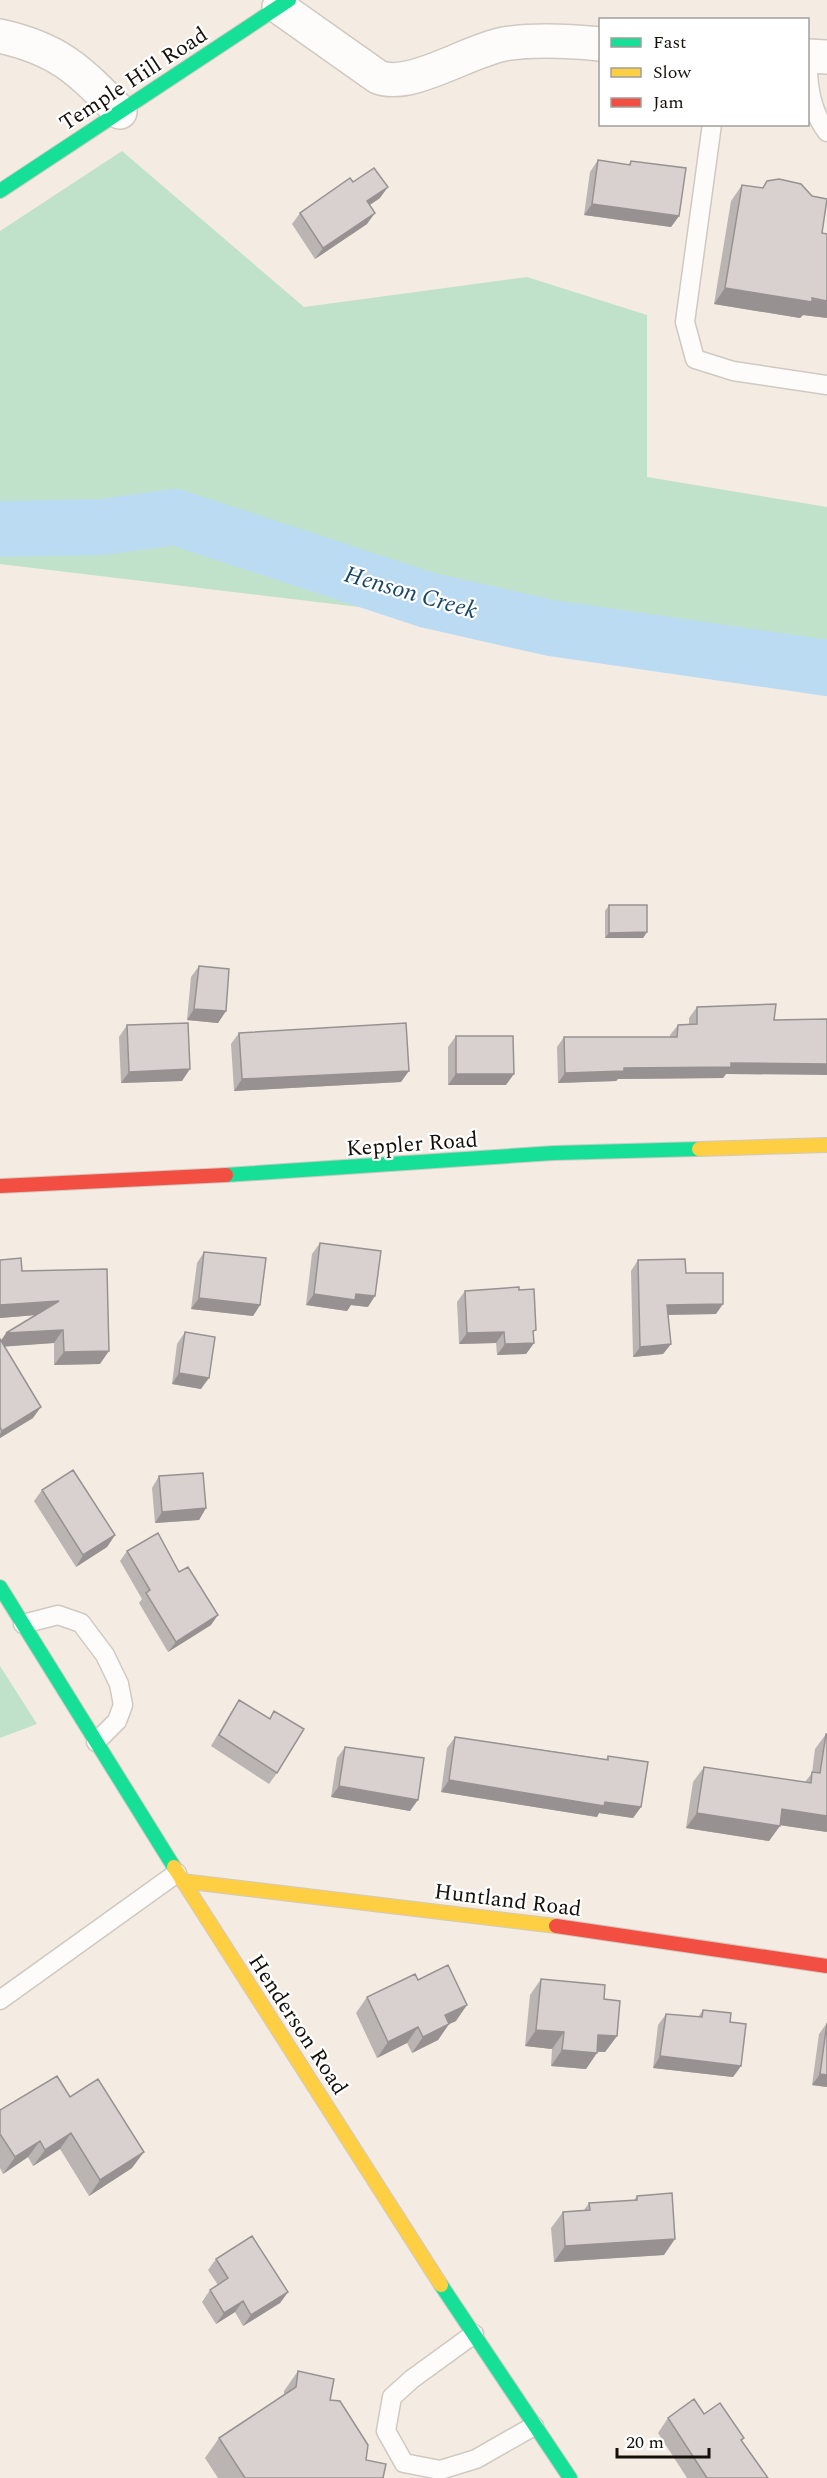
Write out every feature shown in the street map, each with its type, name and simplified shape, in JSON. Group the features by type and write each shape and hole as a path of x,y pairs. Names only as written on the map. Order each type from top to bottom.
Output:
{"street":[{"path":"284,3 378,77 390,81 411,79 476,52 503,45 535,42 599,44"},
{"name":"Temple Hill Road","path":"0,191 284,3"},
{"path":"0,36 23,41 70,63 120,112"},
{"path":"809,56 827,57"},
{"name":"Keppler Road","path":"0,1186 108,1179 268,1174 554,1153 827,1145"},
{"name":"Henderson Road","path":"0,1587 180,1877 474,2334 570,2478"},
{"name":"Huntland Road","path":"180,1877 595,1931 827,1966"}],"lane":[{"path":"809,95 820,124 827,132"},
{"path":"712,126 685,322 695,359 733,371 827,385"},
{"path":"23,1624 58,1615 81,1623 105,1655 119,1684 123,1705 117,1720 96,1742"},
{"path":"0,2000 180,1877"},
{"path":"474,2334 412,2379 392,2397 386,2431 404,2463 440,2470 476,2459 534,2426"}],"green space":[{"path":"122,151 304,307 527,277 647,315 647,477 827,507 827,663 0,564 0,231"},
{"path":"0,1666 37,1724 0,1738"}],"building":[{"path":"598,160 630,165 631,161 686,168 679,216 592,204"},
{"path":"374,168 388,187 367,201 375,213 323,248 300,213 350,178 353,182"},
{"path":"779,179 801,184 812,196 827,199 822,233 827,234 827,301 812,298 812,302 725,288 742,185 763,188 767,181"},
{"path":"609,905 647,905 647,932 609,933"},
{"path":"199,966 229,969 226,1011 194,1009"},
{"path":"776,1004 774,1020 827,1019 827,1064 731,1063 731,1067 624,1068 624,1071 565,1073 564,1037 677,1037 678,1025 697,1024 697,1007"},
{"path":"188,1023 190,1069 129,1072 127,1025"},
{"path":"406,1023 409,1071 242,1079 239,1033"},
{"path":"456,1036 513,1036 514,1074 456,1074"},
{"path":"320,1243 381,1251 375,1296 356,1294 355,1300 314,1294"},
{"path":"204,1252 266,1258 260,1305 199,1298"},
{"path":"21,1258 22,1271 107,1269 109,1351 64,1352 63,1330 6,1333 59,1301 0,1305 0,1260"},
{"path":"685,1259 686,1273 723,1273 723,1304 667,1305 671,1344 640,1347 638,1260"},
{"path":"519,1287 519,1290 534,1289 536,1330 533,1331 534,1343 505,1344 504,1332 467,1333 465,1291"},
{"path":"185,1332 215,1337 209,1378 179,1373"},
{"path":"0,1339 41,1407 2,1431 0,1427"},
{"path":"73,1470 115,1535 83,1555 42,1490"},
{"path":"203,1473 206,1508 162,1512 159,1476"},
{"path":"158,1533 179,1572 188,1567 218,1615 176,1642 146,1593 150,1590 127,1551"},
{"path":"239,1700 270,1719 274,1711 304,1729 277,1773 219,1735"},
{"path":"826,1734 827,1816 782,1809 780,1826 697,1813 704,1767 811,1783 812,1772 820,1773"},
{"path":"455,1737 608,1760 608,1756 648,1762 641,1807 605,1802 604,1806 449,1780"},
{"path":"345,1747 424,1758 418,1800 339,1786"},
{"path":"448,1965 467,2005 445,2015 449,2024 423,2037 418,2027 388,2042 367,1997 415,1974 418,1980"},
{"path":"541,1979 605,1985 604,1999 620,2001 617,2036 598,2035 597,2053 562,2050 564,2032 536,2030"},
{"path":"703,2010 731,2013 730,2022 746,2024 741,2066 660,2056 666,2014 702,2017"},
{"path":"827,2023 827,2075 820,2074"},
{"path":"57,2076 70,2097 98,2079 144,2152 100,2180 71,2133 45,2150 40,2141 15,2157 0,2134 0,2110"},
{"path":"672,2193 675,2239 565,2246 563,2212 590,2210 589,2203 637,2200 637,2196"},
{"path":"252,2236 288,2292 251,2315 243,2301 224,2313 210,2290 228,2278 216,2259"},
{"path":"298,2371 334,2379 330,2400 340,2401 368,2445 366,2460 386,2464 383,2478 245,2478 219,2438 296,2387"},
{"path":"694,2399 704,2414 720,2403 744,2438 741,2440 768,2478 707,2478 668,2418"}],"waterway":[{"name":"Henson Creek","path":"0,529 102,527 175,517 427,600 551,628 827,668"}],"traffic: fast":[{"path":"0,191 289,0"},
{"path":"226,1175 554,1153 699,1149"},
{"path":"0,1587 174,1867"},
{"path":"441,2285 570,2478"}],"traffic: slow":[{"path":"699,1149 827,1145"},
{"path":"174,1867 441,2285"},
{"path":"182,1881 556,1926"}],"traffic: jam":[{"path":"0,1186 226,1175"},
{"path":"556,1926 827,1966"}]}
